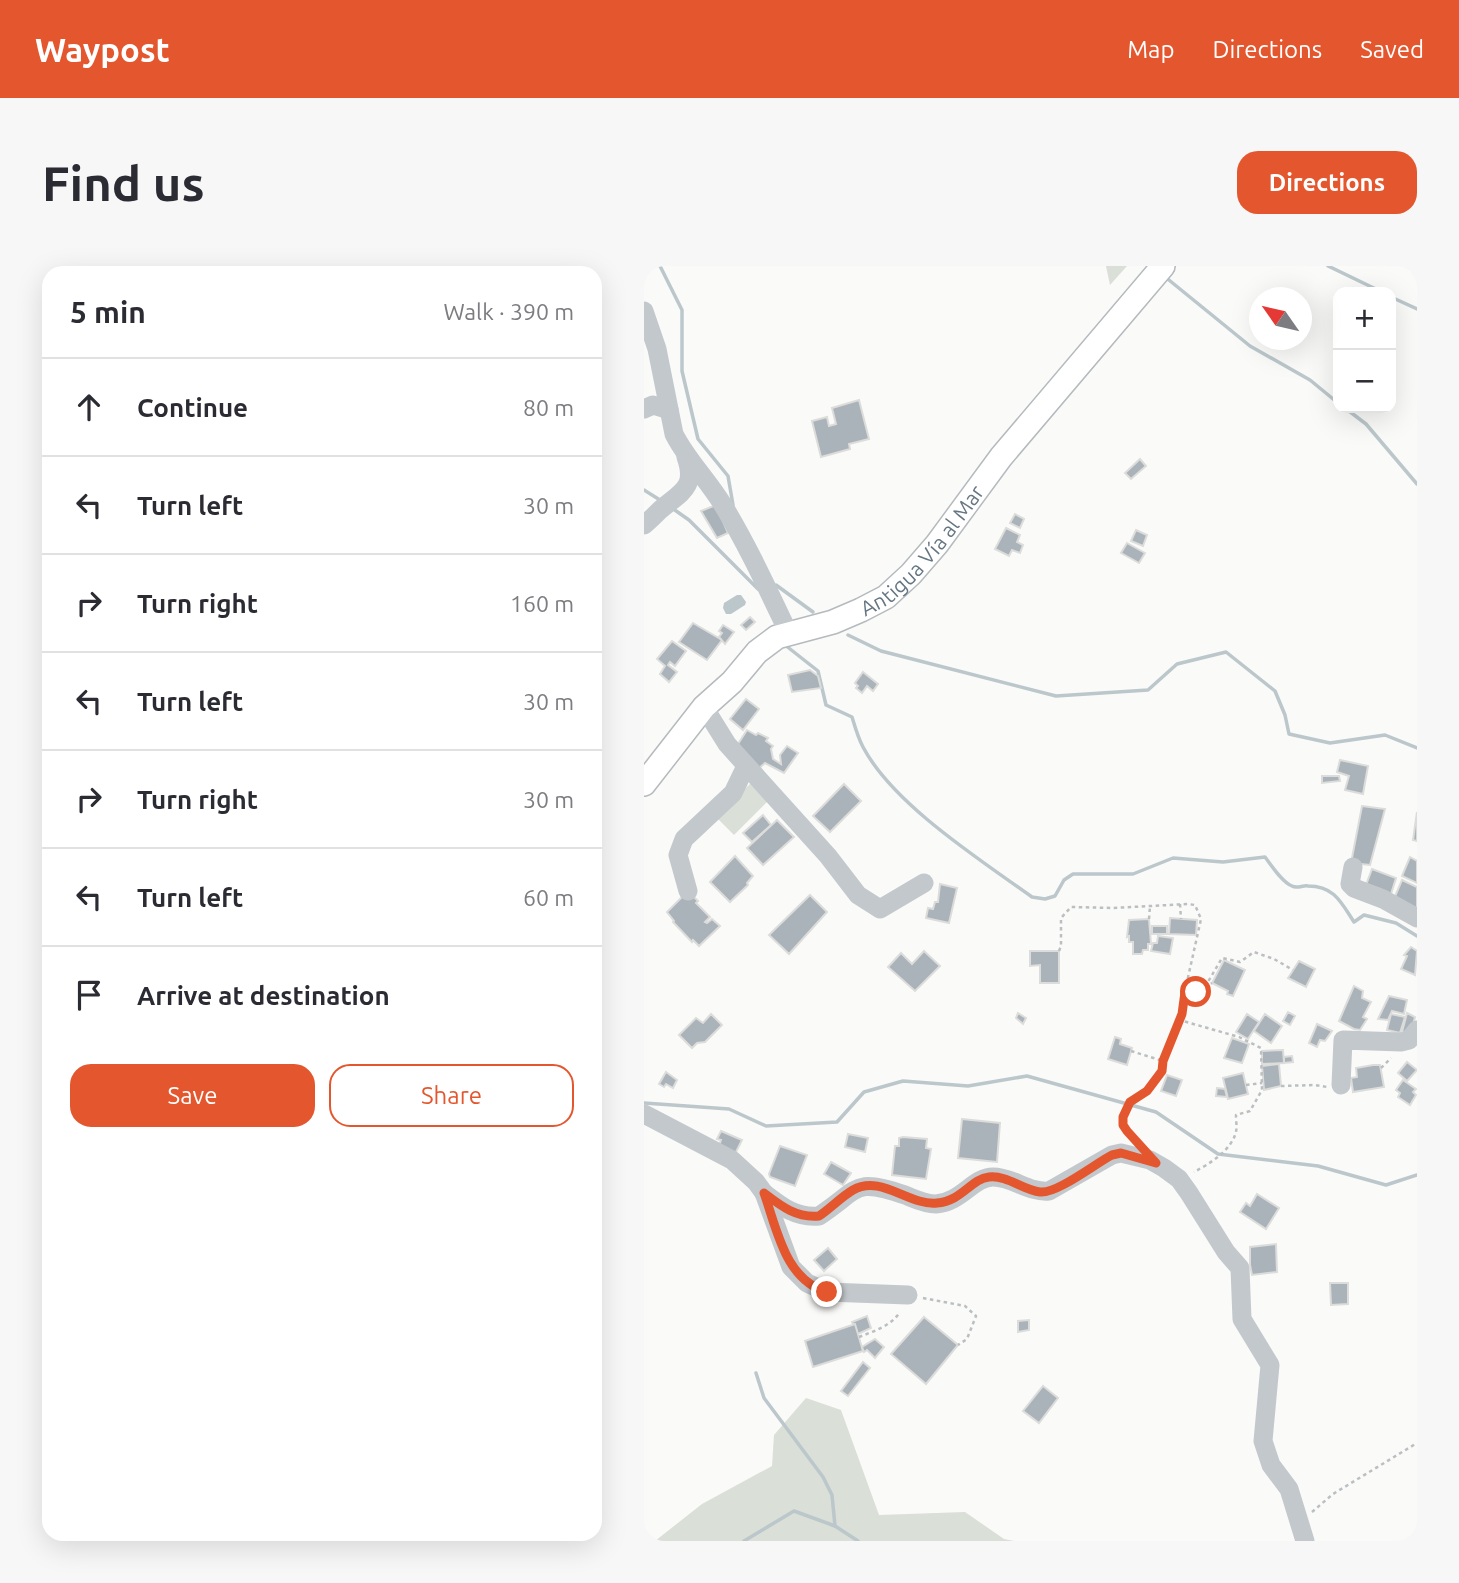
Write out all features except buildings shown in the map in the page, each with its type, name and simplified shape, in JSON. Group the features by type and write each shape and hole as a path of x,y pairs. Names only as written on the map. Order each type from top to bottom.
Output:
{"main road":[{"name":"Antigua Vía al Mar","path":"644,784 704,708 732,682 757,652 777,637 832,622 861,610 886,597 911,574 937,544 1001,457 1158,273"}],"street":[{"path":"644,311 657,349 674,434 684,452 723,504 789,634"},
{"path":"644,409 653,405 669,410"},
{"path":"644,525 680,496 689,482 691,471 684,452"},
{"path":"704,708 727,744 828,856 858,895 880,909 924,883"},
{"path":"688,891 678,855 684,839 733,793 746,766"},
{"path":"1353,867 1350,884 1354,888 1383,899 1417,918"},
{"path":"1341,1085 1343,1040 1401,1042 1409,1040 1417,1030"},
{"path":"644,1114 732,1160 750,1175 764,1193 791,1267 807,1283 827,1292 908,1295"},
{"path":"764,1193 795,1214 814,1217 863,1186 874,1185 936,1204 960,1196 980,1179 990,1177 1040,1192 1049,1191 1112,1155 1121,1153 1156,1163 1179,1179 1240,1268 1241,1319 1270,1365 1263,1441 1271,1465 1289,1489 1303,1532"}],"path":[{"path":"1180,904 1181,919"},
{"path":"1059,951 1061,918 1072,907 1195,905 1201,919 1182,1014 1163,1061 1162,1071 1156,1081 1130,1102 1123,1117 1123,1125 1136,1140"},
{"path":"1149,919 1150,906"},
{"path":"1205,987 1222,958 1240,962 1254,952 1274,958 1293,970"},
{"path":"1185,992 1196,992 1212,983"},
{"path":"1179,1179 1208,1165 1227,1149 1236,1133 1236,1115 1250,1111 1262,1090 1261,1048 1239,1037 1183,1021 1182,1014"},
{"path":"1131,1051 1163,1061"},
{"path":"1246,1085 1262,1083"},
{"path":"1281,1086 1341,1085"},
{"path":"859,1337 882,1328 896,1317 908,1295 965,1306 975,1317 967,1339 958,1345"},
{"path":"1303,1532 1333,1494 1417,1443"}],"shaded area":[{"path":"1106,266 1127,266 1110,285"},
{"path":"741,595 745,605 731,614 726,614 724,603"},
{"path":"752,782 769,800 734,835 716,817"},
{"path":"806,1398 841,1410 879,1515 965,1512 1004,1539 1014,1541 655,1541 702,1504 772,1466 774,1435"}],"waterway":[{"path":"660,266 682,310 682,371 698,439 728,476 733,505"},
{"path":"1328,266 1372,287"},
{"path":"1164,276 1250,346 1310,380 1333,399"},
{"path":"1396,299 1417,309"},
{"path":"1352,413 1366,424 1417,484"},
{"path":"644,490 660,500"},
{"path":"672,508 689,520 758,589"},
{"path":"776,585 813,612"},
{"path":"848,635 881,651 1056,696 1148,690 1177,664 1226,652 1275,691 1289,734 1330,743 1385,735 1417,748"},
{"path":"785,645 818,671 826,705 852,717 863,747 895,789 963,848 1032,897 1045,899 1055,896 1064,880 1073,874 1133,874 1173,858 1223,862 1265,857 1288,884 1296,887 1317,887 1331,892 1354,922 1364,915 1396,923 1417,936"},
{"path":"644,1103 729,1109 766,1126 837,1122 864,1092 903,1081 968,1086 1027,1076 1156,1112 1218,1154 1318,1166 1386,1185 1417,1175"},
{"path":"756,1373 764,1398 823,1477 832,1495 835,1526 858,1541"},
{"path":"744,1541 794,1511 835,1526"}],"route":[{"path":"827,1292 807,1283 791,1267 764,1193 784,1209 814,1217 863,1186 874,1185 936,1204 960,1196 980,1179 990,1177 1040,1192 1060,1186 1112,1155 1121,1153 1156,1163 1127,1131 1123,1125 1123,1117 1130,1102 1147,1091 1162,1071 1163,1061 1182,1014 1185,992 1196,992"}]}
